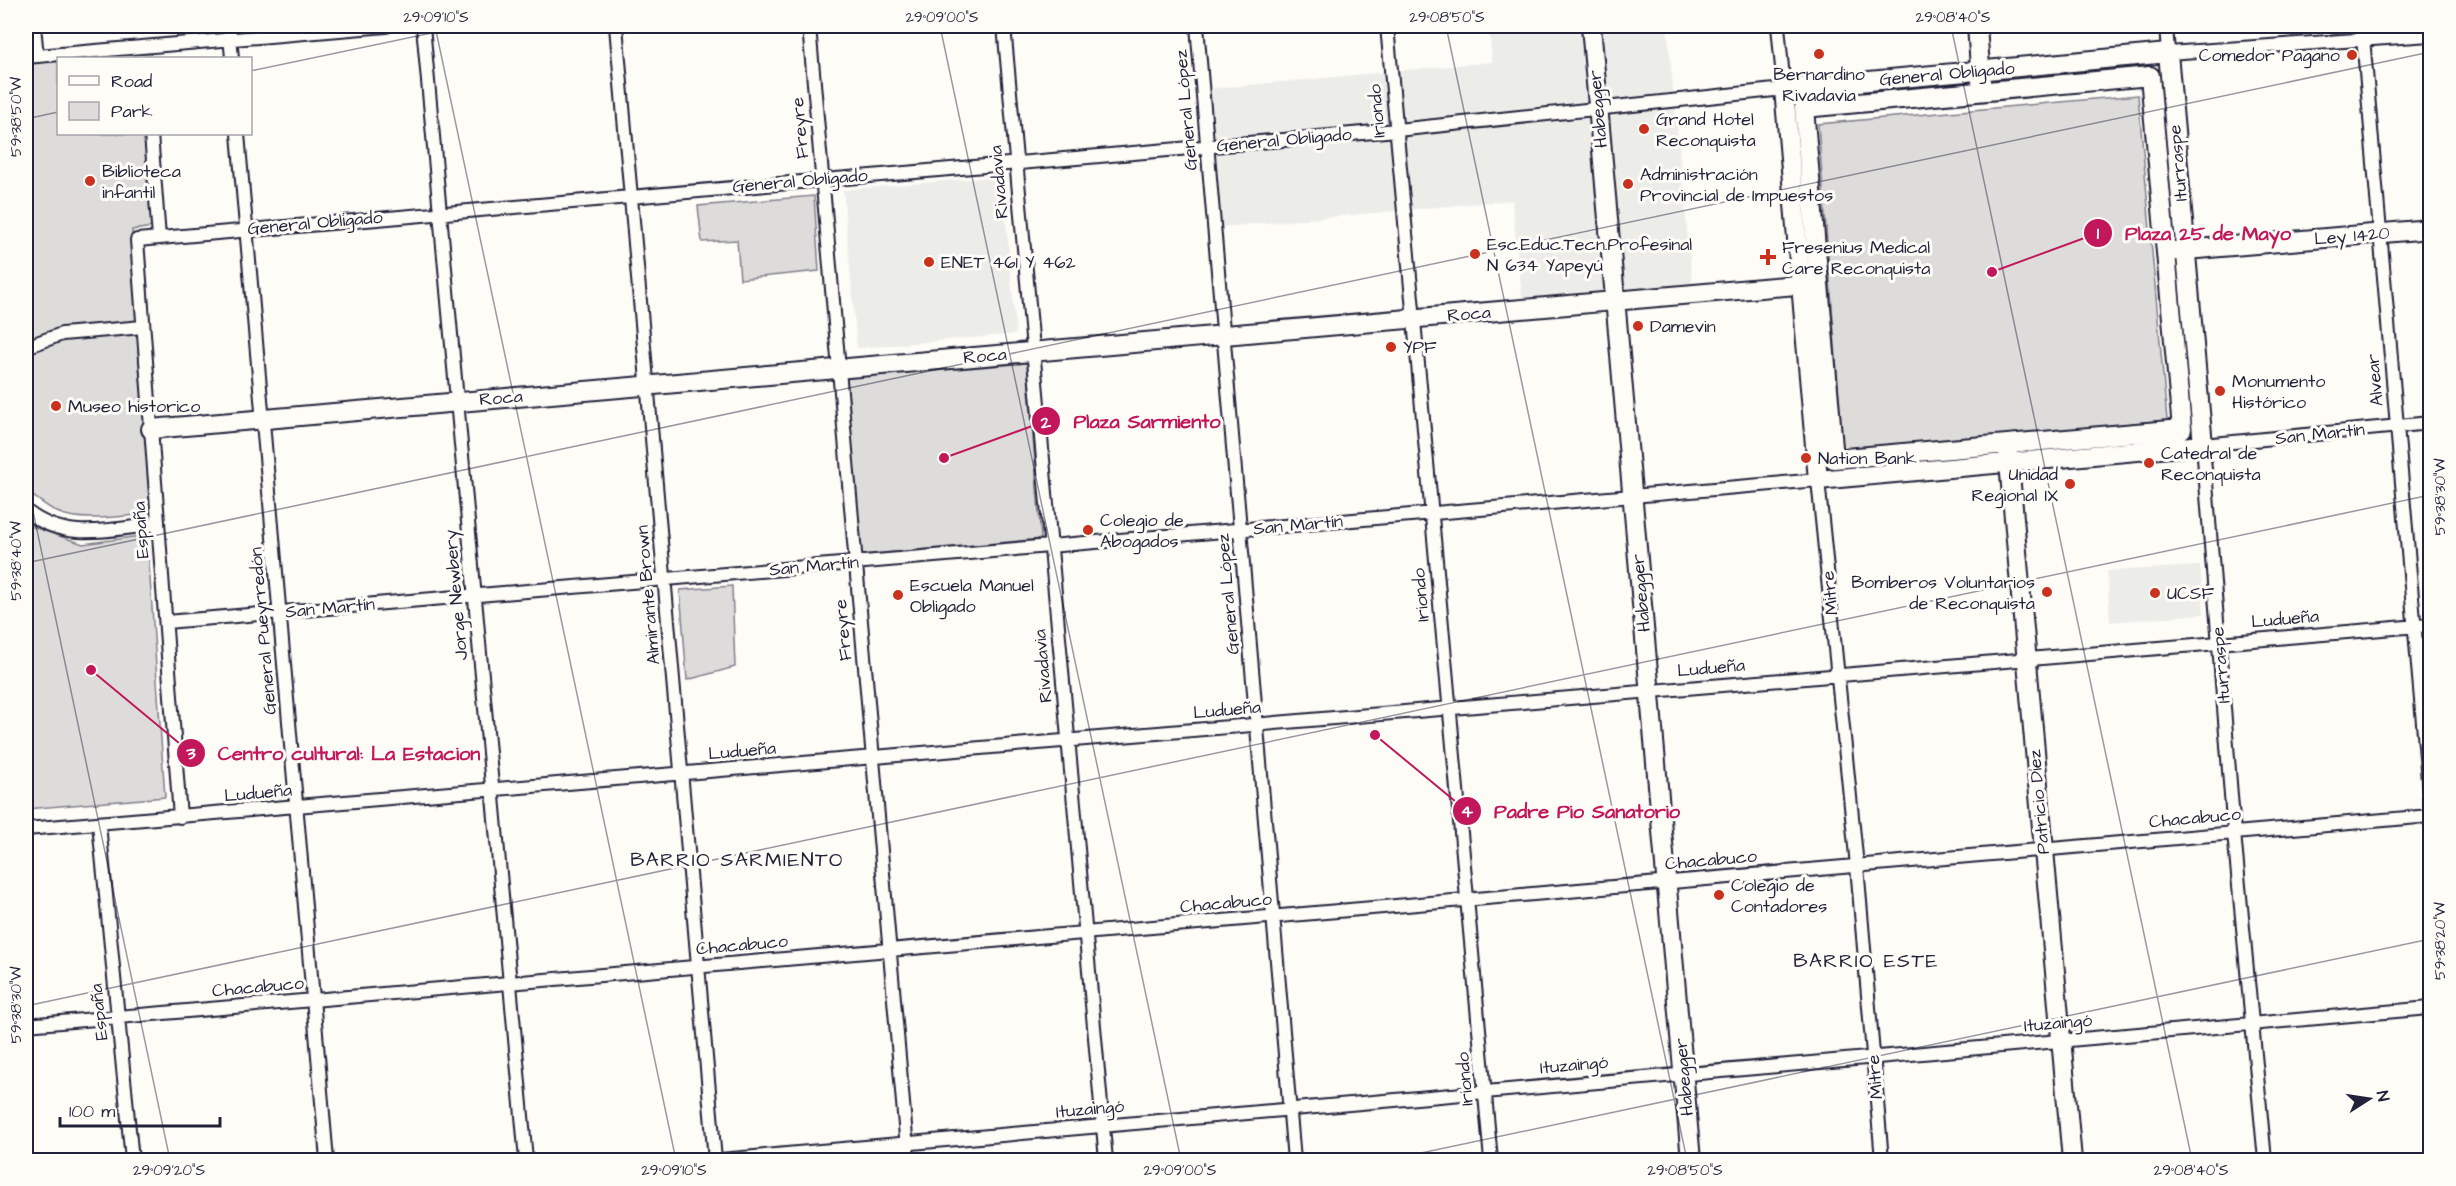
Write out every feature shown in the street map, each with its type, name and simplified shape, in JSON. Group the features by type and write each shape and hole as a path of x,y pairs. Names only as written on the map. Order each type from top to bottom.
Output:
{"street":[{"path":"34,26 31,57 144,53 230,39 386,26"},
{"path":"229,26 232,57"},
{"name":"Jorge Newbery","path":"423,26 508,983 526,1161"},
{"name":"Almirante Brown","path":"616,26 697,967 718,1161"},
{"name":"Freyre","path":"809,26 908,1161"},
{"name":"Rivadavia","path":"1004,26 1106,1161"},
{"name":"General López","path":"1197,26 1294,1161"},
{"name":"Iriondo","path":"1388,26 1491,1161"},
{"name":"Habegger","path":"1590,26 1691,1161"},
{"name":"Mitre","path":"1778,26 1784,89 1834,459 2008,444"},
{"path":"1977,26 1982,91"},
{"name":"Iturraspe","path":"2166,26 2234,833 2265,1161"},
{"name":"Alvear","path":"2362,26 2430,803"},
{"name":"General Obligado","path":"137,240 1396,130 1784,89 2168,53 2430,35"},
{"name":"Iturraspe","path":"1982,91 2150,76 2182,429 2008,444"},
{"name":"Mitre","path":"1882,1161 1857,866 1818,480 1804,108 1982,91"},
{"path":"151,135 159,238"},
{"name":"General Pueyrredón","path":"238,135 327,1161"},
{"name":"Ley 1420","path":"2166,251 2430,229"},
{"name":"España","path":"137,240 180,817"},
{"name":"Roca","path":"151,429 1810,284"},
{"path":"26,347 62,334 143,327"},
{"name":"San Martín","path":"166,622 1818,480 2203,446 2430,423"},
{"name":"Patricio Diez","path":"2008,444 2072,1161"},
{"path":"26,511 51,527 74,532 158,524"},
{"name":"Ludueña","path":"26,829 296,808 1449,707 2430,625"},
{"name":"Chacabuco","path":"26,1025 1272,917 1466,898 2430,816"},
{"name":"España","path":"99,824 132,1161"},
{"name":"Ituzaingó","path":"718,1161 1290,1110 1485,1090 2430,1008"}],"shaded area":[{"path":"1489,26 1667,26 1693,290 1523,306 1512,200 1211,228 1198,90 1492,62"},
{"name":"ENET 461 Y 462","path":"1002,176 1016,334 857,348 843,190"},
{"name":"UCSF","path":"2200,566 2204,614 2110,622 2107,571"}],"green space":[{"path":"57,60 57,135 146,135 153,227 132,230 151,513 103,518 77,517 53,510 26,491 26,63"},
{"path":"2138,95 2167,420 1843,450 1818,124"},
{"path":"814,196 819,271 740,279 737,240 702,242 698,206"},
{"path":"1027,363 1041,539 861,555 847,378"},
{"path":"26,520 33,527 83,544 147,535 165,797 26,809"},
{"path":"732,586 735,667 687,680 680,590"}],"place":[{"name":"Bernardino Rivadavia","path":"1819,54"},
{"name":"Comedor Pagano","path":"2352,55"},
{"name":"Grand Hotel Reconquista","path":"1644,129"},
{"name":"Biblioteca infantil","path":"90,181"},
{"name":"Administración Provincial de Impuestos","path":"1628,184"},
{"name":"Esc.Educ.Tecn.Profesinal N 634 Yapeyú","path":"1475,254"},
{"name":"Fresenius Medical Care Reconquista","path":"1768,257"},
{"name":"ENET 461 Y 462","path":"929,262"},
{"name":"Plaza 25 de Mayo","path":"1992,272"},
{"name":"Damevin","path":"1638,326"},
{"name":"YPF","path":"1391,347"},
{"name":"Monumento Histórico","path":"2220,391"},
{"name":"Museo historico","path":"56,406"},
{"name":"Plaza Sarmiento","path":"944,458"},
{"name":"Nation Bank","path":"1806,458"},
{"name":"Catedral de Reconquista","path":"2149,463"},
{"name":"Unidad Regional IX","path":"2070,484"},
{"name":"Colegio de Abogados","path":"1088,530"},
{"name":"Bomberos Voluntarios de Reconquista","path":"2047,592"},
{"name":"UCSF","path":"2155,593"},
{"name":"Escuela Manuel Obligado","path":"898,595"},
{"name":"Centro cultural: La Estacion","path":"91,670"},
{"name":"Padre Pio Sanatorio","path":"1375,735"},
{"name":"Colegio de Contadores","path":"1719,895"}],"district":[{"name":"BARRIO SARMIENTO","path":"737,860"},
{"name":"BARRIO ESTE","path":"1866,961"}]}
